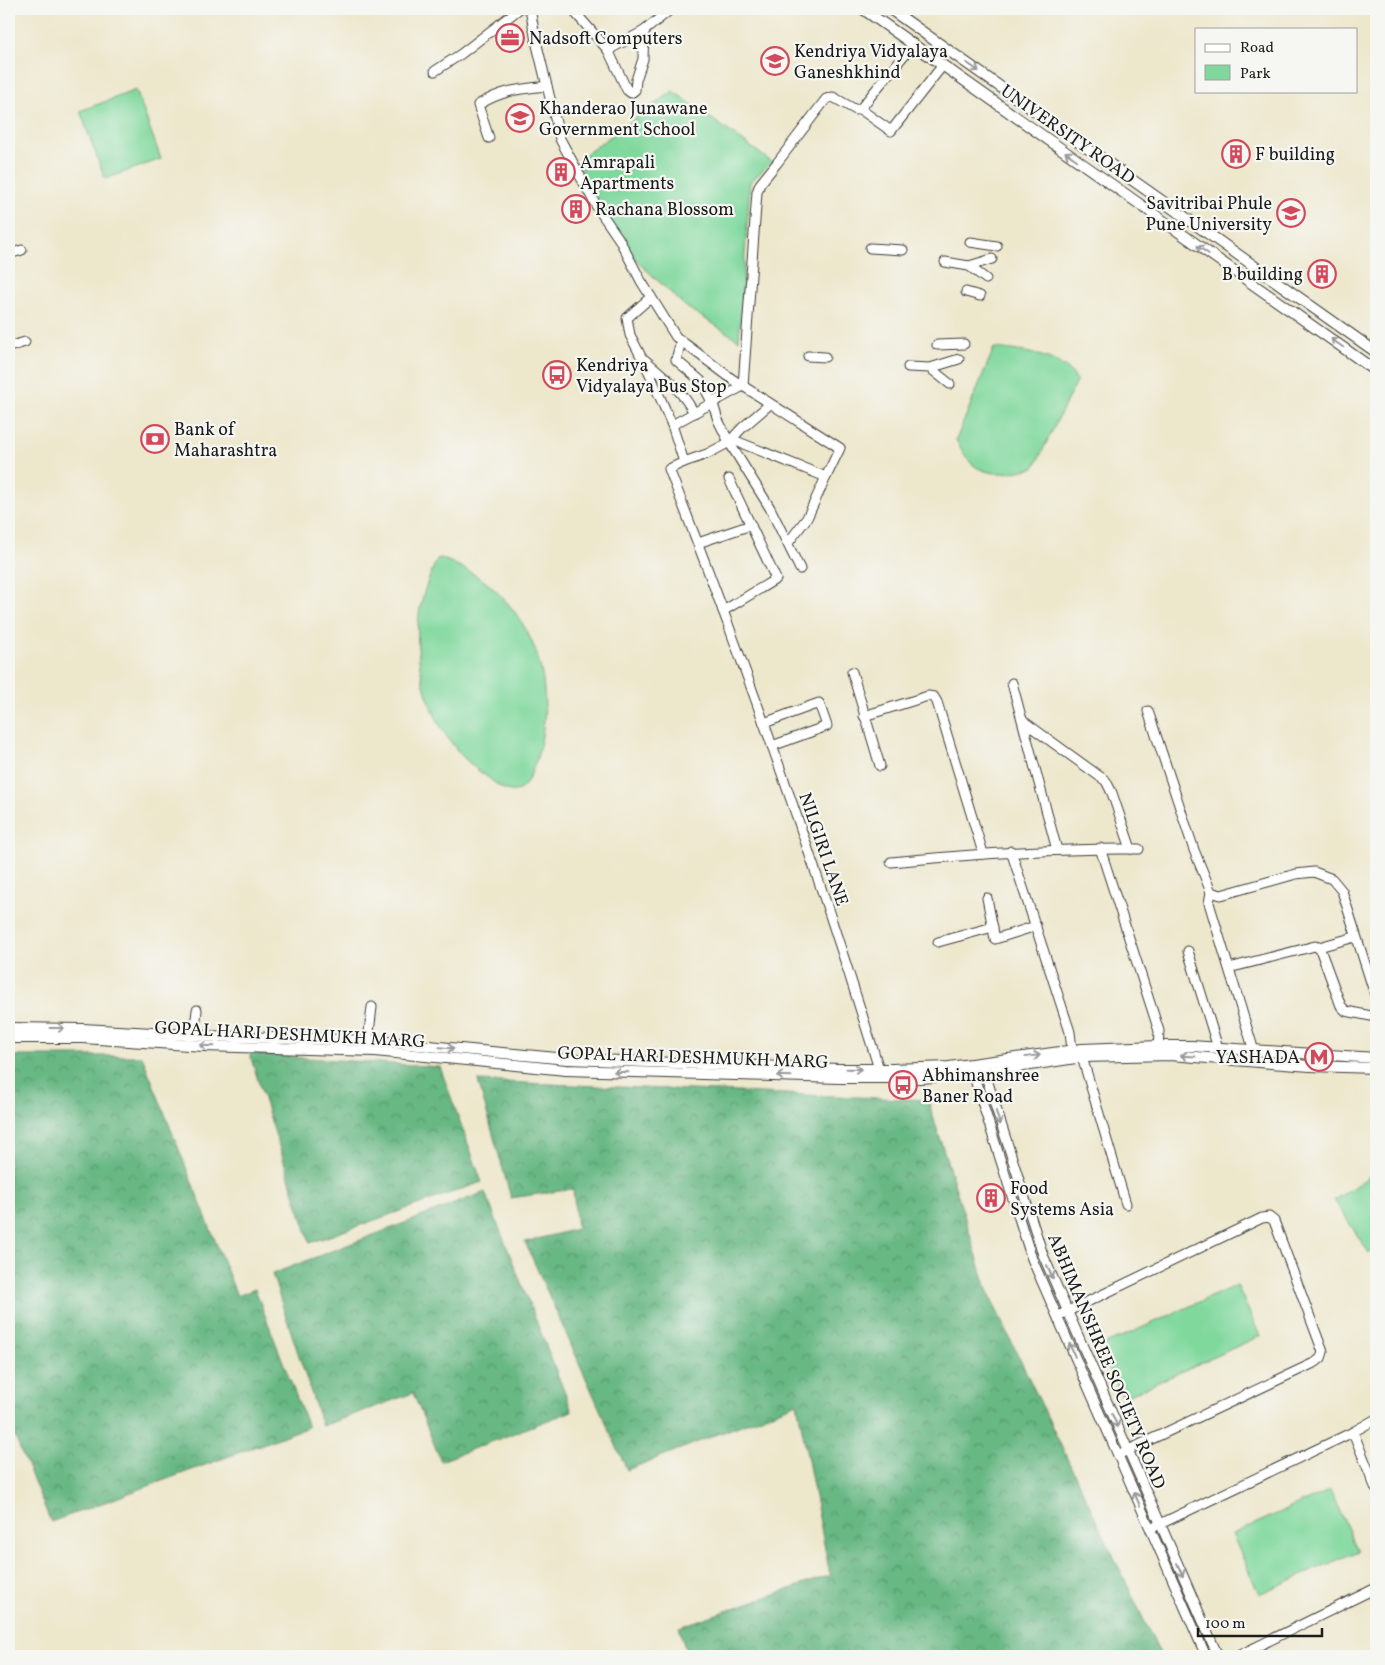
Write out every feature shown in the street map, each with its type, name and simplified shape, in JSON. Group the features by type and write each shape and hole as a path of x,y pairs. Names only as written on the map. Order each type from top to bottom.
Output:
{"main road":[{"name":"UNIVERSITY ROAD","path":"863,9 1376,371"},
{"name":"UNIVERSITY ROAD","path":"890,9 1376,352"},
{"name":"GOPAL HARI DESHMUKH MARG","path":"9,1028 83,1029 194,1036 368,1041 588,1059 879,1069 972,1069"},
{"name":"GOPAL HARI DESHMUKH MARG","path":"9,1038 83,1038 204,1046 376,1051 566,1070 840,1078 920,1078 1072,1050 1158,1051 1190,1056 1310,1066 1376,1068"},
{"name":"GOPAL HARI DESHMUKH MARG","path":"983,1067 1158,1051 1218,1048 1376,1058"},
{"path":"586,1070 588,1059"}],"street":[{"path":"435,71 461,54 519,9"},
{"path":"530,9 560,139 597,207 619,239 641,281 676,337 770,404 840,448 807,518 788,543"},
{"path":"572,9 608,50 627,90 631,93 634,92 643,59 644,31"},
{"path":"608,50 644,31 671,9"},
{"path":"860,109 913,44"},
{"path":"744,386 758,188 826,99 833,97 856,110 860,109 891,131 943,66"},
{"path":"489,138 478,105 488,98 511,90 547,86"},
{"path":"970,242 997,246"},
{"path":"870,248 903,250"},
{"path":"9,252 22,250"},
{"path":"945,262 968,266 992,260"},
{"path":"968,266 986,279"},
{"path":"966,292 980,296"},
{"path":"651,297 627,318 630,335 672,424 684,462 707,454 730,441 770,404"},
{"path":"681,341 676,360 701,381 713,404 718,420 770,508 800,569"},
{"path":"9,347 25,342"},
{"path":"937,345 964,344"},
{"path":"808,356 825,357"},
{"path":"641,357 670,380 686,399 694,414"},
{"path":"908,367 930,368 958,359"},
{"path":"930,368 950,384"},
{"path":"672,424 744,386"},
{"path":"730,441 826,477"},
{"name":"NILGIRI LANE","path":"684,462 670,469 735,640 764,723 855,990 879,1069"},
{"path":"723,611 776,580 729,480"},
{"path":"698,543 751,524"},
{"path":"852,672 880,766"},
{"path":"1012,683 1057,850"},
{"path":"864,716 928,696 934,697 983,853"},
{"path":"764,723 819,703 827,726 772,746"},
{"path":"1148,712 1194,850 1211,892 1209,903 1254,1051"},
{"path":"891,862 1011,851 1100,848 1135,849 1106,781 1023,721"},
{"path":"1100,848 1159,1031 1158,1051"},
{"path":"1011,851 1070,1032 1072,1050"},
{"path":"1211,892 1221,895 1296,874 1314,872 1332,879 1342,891 1376,998"},
{"path":"988,898 996,939 1036,926"},
{"path":"938,942 993,927"},
{"path":"1229,968 1313,945 1319,948 1356,937"},
{"path":"1319,948 1340,1006 1346,1011 1376,1017"},
{"path":"1188,951 1218,1048"},
{"path":"368,1041 372,1007"},
{"path":"194,1036 197,1010"},
{"path":"1082,1058 1126,1204"},
{"name":"ABHIMANSHREE SOCIETY ROAD","path":"983,1067 1036,1236 1218,1656"},
{"name":"ABHIMANSHREE SOCIETY ROAD","path":"972,1069 1032,1259 1206,1656"},
{"path":"1057,1316 1262,1218 1269,1218 1274,1221 1323,1352 1321,1358 1118,1455"},
{"path":"1150,1529 1353,1432 1376,1419"},
{"path":"1353,1432 1376,1489"},
{"path":"1238,1656 1376,1588"}],"green space":[{"path":"136,90 161,159 105,179 80,111"},
{"path":"673,91 772,162 750,182 739,340 686,307 638,262 585,184 579,159"},
{"path":"994,348 1040,355 1051,359 1070,371 1077,380 1034,468 1001,473 985,471 971,463 956,440"},
{"path":"441,558 462,568 493,588 522,623 532,642 543,684 545,705 543,728 534,766 526,783 519,790 510,791 501,788 469,763 454,747 432,709 420,667 418,624 422,599 430,575 437,559"},
{"path":"249,1052 263,1055 440,1067 482,1182 310,1243"},
{"path":"9,1056 142,1056 237,1296 255,1289 308,1427 51,1522 9,1423"},
{"path":"478,1081 928,1100 988,1292 1161,1656 687,1656 679,1627 830,1575 797,1403 627,1470 525,1242 577,1229 573,1189 511,1198"},
{"path":"1376,1172 1376,1249 1369,1253 1334,1200"},
{"path":"485,1192 572,1411 441,1461 413,1393 322,1426 272,1274"},
{"path":"1237,1285 1260,1336 1123,1398 1099,1347"},
{"path":"1330,1490 1358,1551 1259,1594 1232,1534"}],"place":[{"name":"Nadsoft Computers","path":"510,38"},
{"name":"Kendriya Vidyalaya Ganeshkhind","path":"775,61"},
{"name":"Khanderao Junawane Government School","path":"520,118"},
{"name":"F building","path":"1236,154"},
{"name":"Amrapali Apartments","path":"561,172"},
{"name":"Rachana Blossom","path":"576,209"},
{"name":"Savitribai Phule Pune University","path":"1291,213"},
{"name":"B building","path":"1322,274"},
{"name":"Kendriya Vidyalaya Bus Stop","path":"557,375"},
{"name":"Bank of Maharashtra","path":"155,439"},
{"name":"YASHADA","path":"1319,1057"},
{"name":"Abhimanshree Baner Road","path":"903,1085"},
{"name":"Food Systems Asia","path":"991,1198"}]}
